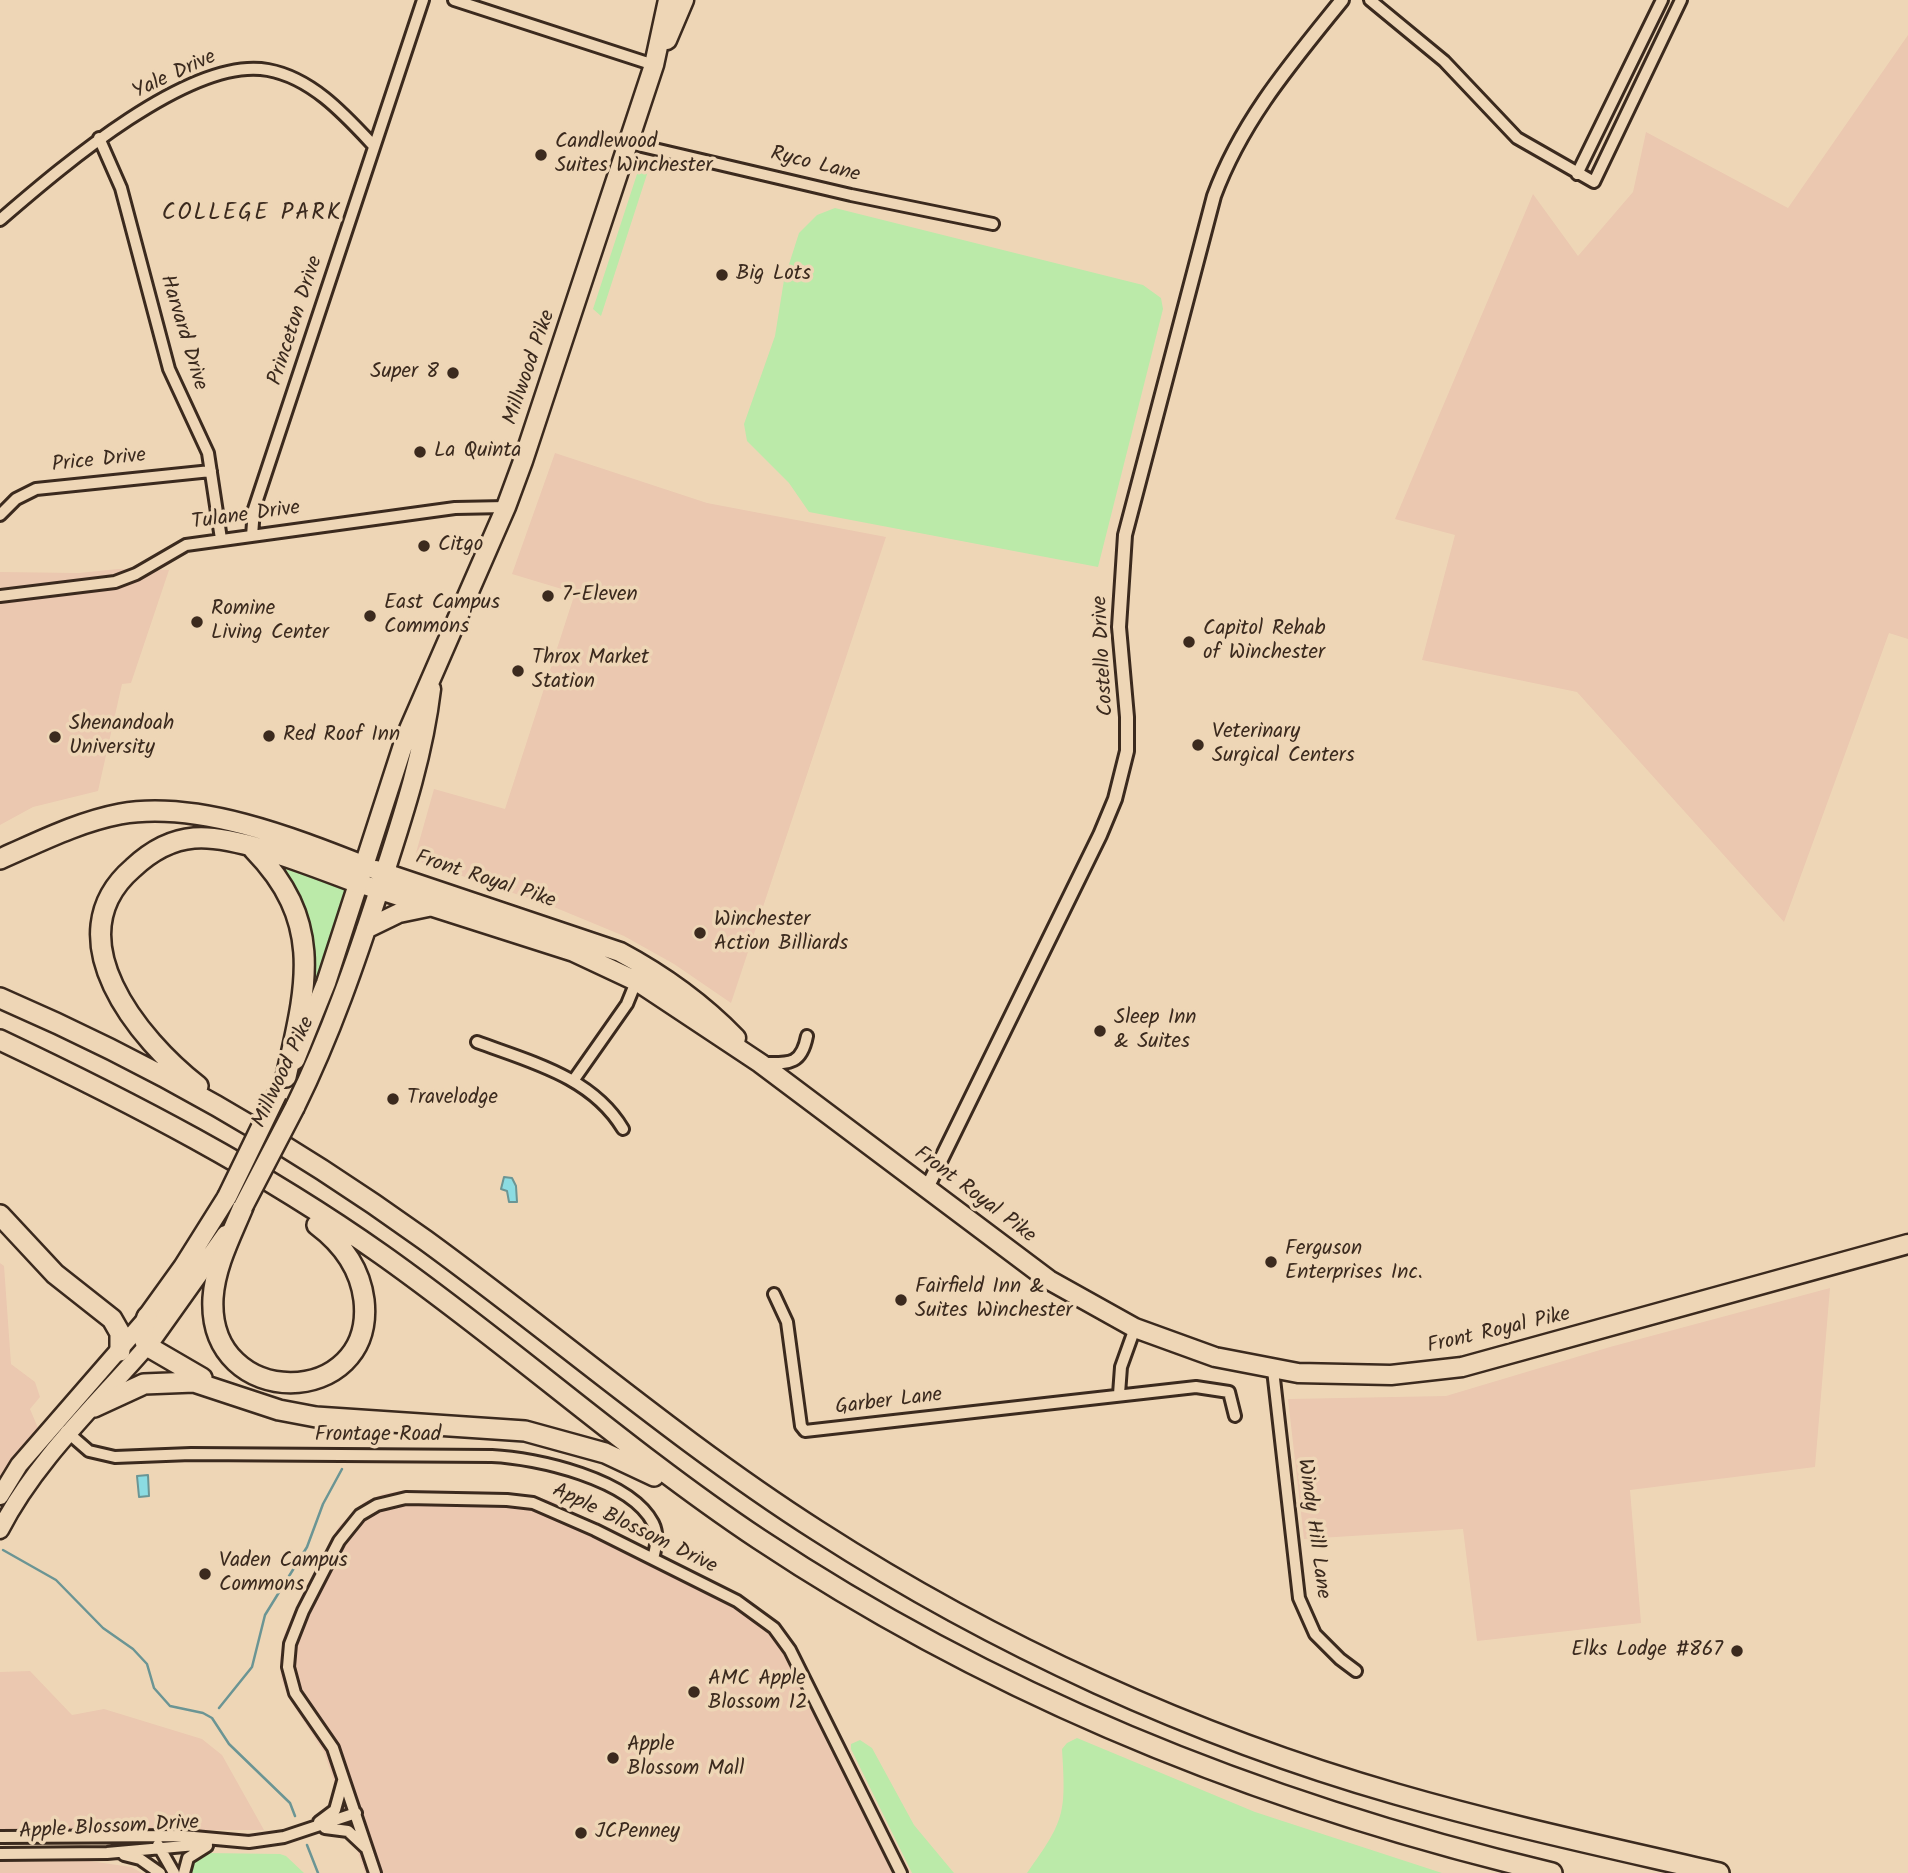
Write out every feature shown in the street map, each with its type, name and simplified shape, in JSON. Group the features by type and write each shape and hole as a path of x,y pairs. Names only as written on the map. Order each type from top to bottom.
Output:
{"highway":[{"name":"Millwood Pike","path":"147,1317 235,1202 326,983 406,736 506,507 654,65 668,0"},
{"name":"Millwood Pike","path":"654,65 684,0"},
{"name":"Millwood Pike","path":"147,1346 295,1107 338,1014 420,759 433,679"},
{"path":"0,859 91,821 122,814 165,812 220,819 361,874"},
{"path":"361,874 219,839 195,838 168,844 145,857 125,875 110,898 102,926 103,955 123,1005 143,1034 196,1085 428,1242 725,1470 846,1548 1001,1635 1179,1717 1325,1771 1475,1816 1719,1873"},
{"path":"253,849 285,886 297,916 304,949 305,988 282,1086"},
{"name":"Front Royal Pike","path":"361,874 572,934 640,963 698,1003 760,1063"},
{"name":"Front Royal Pike","path":"382,881 430,906 574,952 638,982 760,1063 1049,1280 1135,1328 1215,1357 1273,1370 1369,1376 1462,1367 1908,1244"},
{"path":"366,929 399,913 430,906"},
{"path":"0,998 156,1072 307,1162"},
{"path":"0,1040 137,1107 270,1182 421,1283 629,1445 731,1520 825,1581 933,1644 1008,1683 1121,1735 1220,1775 1335,1815 1552,1873"},
{"path":"235,1202 215,1284 214,1315 222,1343 240,1366 264,1380 291,1384 327,1374 353,1351 362,1330 364,1305 360,1281 349,1259 332,1236 281,1197 270,1182"},
{"path":"0,1215 37,1256 111,1319 120,1333 120,1351"},
{"path":"147,1317 142,1334 147,1346 231,1393"},
{"path":"94,1407 130,1389 160,1381 194,1382 279,1410 316,1417 504,1429 567,1440 626,1462 731,1520"}],"main road":[{"name":"Millwood Pike","path":"63,1429 147,1317"},
{"name":"Millwood Pike","path":"63,1429 94,1407 147,1346"},
{"path":"0,1496 19,1465 63,1429"},
{"path":"0,1530 63,1429"}],"street":[{"name":"Princeton Drive","path":"252,536 254,509 423,0"},
{"path":"454,0 654,65"},
{"name":"Costello Drive","path":"926,1190 1100,835 1120,785 1128,735 1119,627 1125,535 1214,196 1254,113 1342,0"},
{"path":"1370,0 1444,61 1517,138 1594,182 1681,0"},
{"path":"1577,174 1662,0"},
{"name":"Yale Drive","path":"0,220 99,138 208,78 226,71 254,68 285,75 320,94 374,146"},
{"name":"Harvard Drive","path":"99,138 121,188 169,369 208,453 221,539"},
{"name":"Ryco Lane","path":"629,143 851,195 993,224"},
{"name":"Price Drive","path":"0,515 16,499 37,489 211,471"},
{"name":"Tulane Drive","path":"0,596 115,582 136,574 174,549 221,539 455,508 506,507"},
{"path":"573,1081 627,1004 638,982 640,963"},
{"path":"760,1063 785,1063 797,1059 804,1052 807,1037"},
{"path":"477,1042 534,1062 573,1081 614,1114 623,1129"},
{"name":"Garber Lane","path":"774,1294 787,1322 801,1426 805,1431 1196,1387 1224,1390 1232,1397 1235,1416"},
{"path":"1119,1394 1121,1367 1135,1328"},
{"name":"Windy Hill Lane","path":"1273,1370 1299,1598 1315,1633 1339,1660 1356,1671"},
{"name":"Frontage Road","path":"63,1429 89,1451 115,1457 479,1456 533,1460 588,1477 633,1502 654,1525 657,1538 653,1559"},
{"name":"Apple Blossom Drive","path":"375,1873 343,1776 326,1735 295,1693 289,1676 288,1653 303,1611 339,1541 352,1523 368,1509 406,1498 525,1502 559,1513 737,1601 765,1620 783,1639 901,1873"},
{"path":"305,1830 335,1810 343,1776"},
{"name":"Apple Blossom Drive","path":"0,1854 107,1853 266,1840 356,1813"},
{"path":"305,1830 343,1829 367,1849"},
{"path":"153,1836 174,1873"},
{"name":"Apple Blossom Drive","path":"0,1837 183,1836 220,1842"},
{"path":"184,1873 185,1865 193,1854 220,1842"},
{"path":"107,1853 139,1859 160,1873"}],"shaded area":[{"path":"1908,35 1908,639 1889,633 1784,922 1577,692 1422,660 1455,535 1395,519 1533,194 1578,256 1633,192 1646,132 1788,208"},
{"path":"555,453 707,503 886,537 731,1003 674,964 624,936 549,905 414,860 434,789 505,809 575,593 512,574"},
{"name":"Shenandoah University","path":"118,569 169,570 131,683 122,684 98,791 33,807 0,825 0,572 79,573"},
{"path":"0,1263 4,1266 11,1364 35,1382 40,1397 30,1409 38,1428 0,1478"},
{"path":"1830,1288 1815,1467 1630,1490 1641,1623 1477,1641 1463,1529 1304,1539 1288,1399 1446,1396 1610,1347"},
{"name":"Apple Blossom Mall","path":"406,1490 508,1492 549,1500 740,1595 769,1615 797,1647 909,1873 365,1873 324,1752 288,1697 281,1678 280,1658 284,1635 296,1608 339,1526 364,1502 383,1494"},
{"path":"30,1671 72,1715 104,1709 202,1739 222,1755 264,1830 0,1830 0,1672"},
{"path":"89,1861 131,1867 142,1873 0,1873 0,1862"}],"green space":[{"path":"646,163 650,165 601,316 593,309 638,171"},
{"path":"835,208 1143,285 1161,298 1163,309 1098,567 809,512 789,483 747,441 744,424 775,336 784,280 799,233 817,215"},
{"path":"274,861 345,884 347,890 307,1016 309,999"},
{"path":"1077,1738 1255,1812 1442,1873 1027,1873 1056,1828 1063,1803 1062,1749"},
{"path":"860,1740 872,1748 914,1825 954,1873 912,1873 851,1749 851,1744"},
{"path":"206,1853 280,1854 286,1856 304,1873 191,1873 192,1862"}],"water":[{"path":"504,1177 512,1178 516,1186 517,1202 509,1202 507,1191 501,1189"},
{"path":"148,1475 149,1496 139,1497 137,1476"}],"waterway":[{"path":"219,1708 252,1667 265,1615 307,1547 323,1504 342,1469"},
{"path":"3,1550 56,1580 103,1628 133,1649 147,1664 154,1688 170,1706 203,1713 212,1718 229,1744 290,1803 295,1816"},
{"path":"307,1845 318,1873"}],"place":[{"name":"Candlewood Suites Winchester","path":"541,155"},
{"name":"Big Lots","path":"722,275"},
{"name":"Super 8","path":"453,373"},
{"name":"La Quinta","path":"420,452"},
{"name":"Citgo","path":"424,546"},
{"name":"7-Eleven","path":"548,596"},
{"name":"East Campus Commons","path":"370,616"},
{"name":"Romine Living Center","path":"197,622"},
{"name":"Capitol Rehab of Winchester","path":"1189,642"},
{"name":"Throx Market Station","path":"518,671"},
{"name":"Red Roof Inn","path":"269,736"},
{"name":"Shenandoah University","path":"55,737"},
{"name":"Veterinary Surgical Centers","path":"1198,745"},
{"name":"Winchester Action Billiards","path":"700,933"},
{"name":"Sleep Inn & Suites","path":"1100,1031"},
{"name":"Travelodge","path":"393,1099"},
{"name":"Ferguson Enterprises Inc.","path":"1271,1262"},
{"name":"Fairfield Inn & Suites Winchester","path":"901,1300"},
{"name":"Vaden Campus Commons","path":"205,1574"},
{"name":"Elks Lodge #867","path":"1737,1651"},
{"name":"AMC Apple Blossom 12","path":"694,1692"},
{"name":"Apple Blossom Mall","path":"613,1758"},
{"name":"JCPenney","path":"581,1833"}],"district":[{"name":"COLLEGE PARK","path":"252,215"}]}
